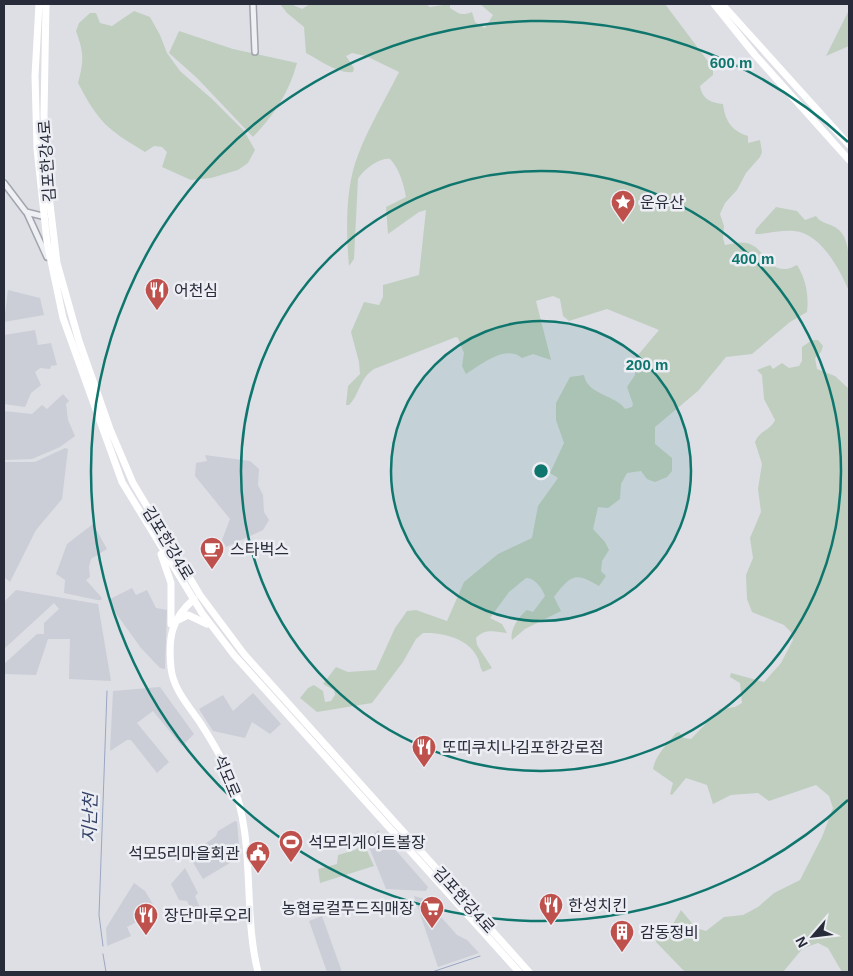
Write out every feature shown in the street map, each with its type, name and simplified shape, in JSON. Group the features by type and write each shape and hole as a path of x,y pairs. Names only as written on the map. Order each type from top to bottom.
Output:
{"street":[{"name":"김포한강4로","path":"39,4 34,101 48,217 62,282 101,405 133,483 182,568 210,611 273,688 529,972"},
{"name":"김포한강4로","path":"46,4 44,115 50,264 71,345 122,482 158,544 213,628 254,678 519,972"},
{"path":"253,4 255,52"},
{"path":"709,4 849,160"},
{"path":"714,4 735,32"},
{"path":"722,4 849,146"},
{"path":"727,4 740,23"},
{"path":"4,183 26,212 50,264"},
{"path":"26,212 48,217"},
{"path":"158,544 171,583 171,635"},
{"name":"석모로","path":"194,599 181,610 174,622 171,635 170,666 175,684 218,753 238,801 258,972"},
{"path":"174,622 188,615 198,618 213,628"}],"shaded area":[{"path":"8,290 40,298 44,315 4,322"},
{"path":"35,330 38,345 51,343 57,365 51,366 50,369 40,368 35,372 41,385 31,393 25,407 4,404 4,335"},
{"path":"63,394 69,401 66,404 68,420 75,436 60,447 32,459 4,460 4,411 32,414 42,405 47,409"},
{"path":"65,448 68,449 62,499 36,530 10,582 4,577 4,462 35,462"},
{"path":"205,455 250,461 259,469 258,485 263,495 264,512 269,520 263,530 226,547 222,540 230,519 195,476 196,463 207,461"},
{"path":"93,524 107,549 91,559 89,567 90,577 86,580 102,598 101,600 64,593 65,580 56,574 67,544"},
{"path":"132,588 136,595 147,590 156,608 167,610 165,669 160,668 141,648 115,612 110,599"},
{"path":"16,590 98,604 111,681 69,679 70,639 48,639 36,675 4,674 4,664 37,634 44,634 44,623 59,609 54,603 4,649 4,602"},
{"path":"160,687 194,734 182,746 153,711 137,723 169,762 157,773 131,740 127,740 110,751 113,691"},
{"path":"253,693 281,724 270,734 252,722 245,738 213,731 199,709 223,695 233,711"},
{"path":"235,821 237,822 240,857 203,879 189,856 216,836 218,831"},
{"path":"378,830 428,887 426,891 386,889 367,842"},
{"path":"185,868 198,893 195,896 200,908 192,912 187,901 179,900 171,884"},
{"path":"134,883 145,891 157,911 127,927 131,936 107,946 106,928"},
{"path":"414,896 425,899 457,935 467,940 479,953 438,967"},
{"path":"322,916 342,972 327,972 309,921"}],"green space":[{"path":"280,4 291,4 302,9 310,4 426,4 430,7 450,4 450,8 458,13 466,14 472,12 475,22 485,28 493,15 480,4 665,4 713,68 713,75 700,86 705,97 715,103 723,104 730,124 742,134 748,136 748,143 760,140 762,152 760,157 746,173 737,190 725,203 720,214 724,226 723,238 725,245 741,243 752,245 775,267 780,269 787,269 797,265 805,282 808,300 807,312 790,322 752,354 726,357 698,391 655,427 655,444 672,458 672,471 667,477 655,482 647,479 641,471 627,473 621,484 620,499 608,508 598,507 593,529 605,542 609,550 602,561 601,571 606,576 599,586 579,577 565,583 554,597 561,611 525,629 512,640 513,628 521,616 527,610 533,612 545,596 538,584 532,579 526,578 509,592 490,618 502,624 507,633 487,632 476,638 477,645 492,668 483,672 472,649 460,640 445,635 423,633 416,639 403,662 372,703 317,712 300,698 308,688 314,685 323,691 325,702 331,701 335,695 334,690 323,684 336,667 348,672 376,670 395,628 407,611 416,610 447,621 464,582 498,554 532,538 538,506 558,478 550,473 564,443 556,420 556,403 570,377 584,375 586,382 596,391 621,404 625,409 632,407 633,404 627,387 635,375 635,364 638,355 659,330 607,309 569,321 563,316 560,299 553,296 536,301 551,360 533,354 522,358 508,353 493,357 466,374 462,366 464,353 456,337 374,369 365,377 353,401 346,405 348,386 360,374 359,362 351,332 364,302 379,305 383,297 383,285 419,275 426,210 419,212 388,234 386,207 406,197 405,192 398,172 390,159 381,160 372,165 358,179 354,259 349,266 347,239 348,210 354,168 367,134 399,72 366,56 352,53 346,56 354,68 353,72 341,71 323,63 306,53 304,27 287,13"},
{"path":"849,10 849,46 826,56"},
{"path":"134,11 150,17 167,53 180,71 244,131 255,150 248,163 238,170 211,178 191,180 162,167 167,152 162,147 154,146 145,152 113,131 98,116 78,83 82,57 81,45 76,31 79,23 90,13 96,13 100,23 112,26"},
{"path":"179,31 233,49 297,63 290,84 280,103 253,137 197,78 169,53"},
{"path":"776,207 797,211 805,220 816,216 821,221 839,230 843,235 848,250 849,291 835,263 813,238 804,233 794,231 755,234 756,229"},
{"path":"812,340 818,340 823,346 821,352 815,358 817,369 835,376 849,389 849,972 842,972 828,948 818,943 803,948 783,972 685,972 656,942 657,933 669,931 681,910 696,928 706,931 724,917 743,915 758,907 774,893 800,880 822,837 833,808 829,796 816,785 769,801 758,793 731,795 713,804 707,785 686,778 672,795 670,794 673,783 653,769 659,755 676,733 679,732 684,738 691,739 720,709 735,707 742,703 740,683 730,677 731,673 764,682 781,663 793,640 791,632 784,625 752,612 747,599 746,575 753,558 750,538 761,512 758,489 762,464 755,442 759,435 771,426 775,420 764,399 762,375 757,370 770,365 773,369 782,363 789,368 799,366 802,361 802,347"},
{"path":"364,844 374,866 320,883 318,869 337,864 338,855 355,850"}],"waterway":[{"name":"지난천","path":"103,946 99,915 107,691"},
{"name":"지난천","path":"103,954 106,972"},
{"path":"432,972 480,956"}],"place":[{"name":"운유산","path":"623,223"},
{"name":"어천심","path":"157,311"},
{"name":"스타벅스","path":"212,570"},
{"name":"또띠쿠치나김포한강로점","path":"424,768"},
{"name":"석모리게이트볼장","path":"291,863"},
{"name":"석모5리마을회관","path":"258,874"},
{"name":"한성치킨","path":"551,926"},
{"name":"농협로컬푸드직매장","path":"432,929"},
{"name":"장단마루오리","path":"146,936"},
{"name":"감동정비","path":"622,953"}]}
